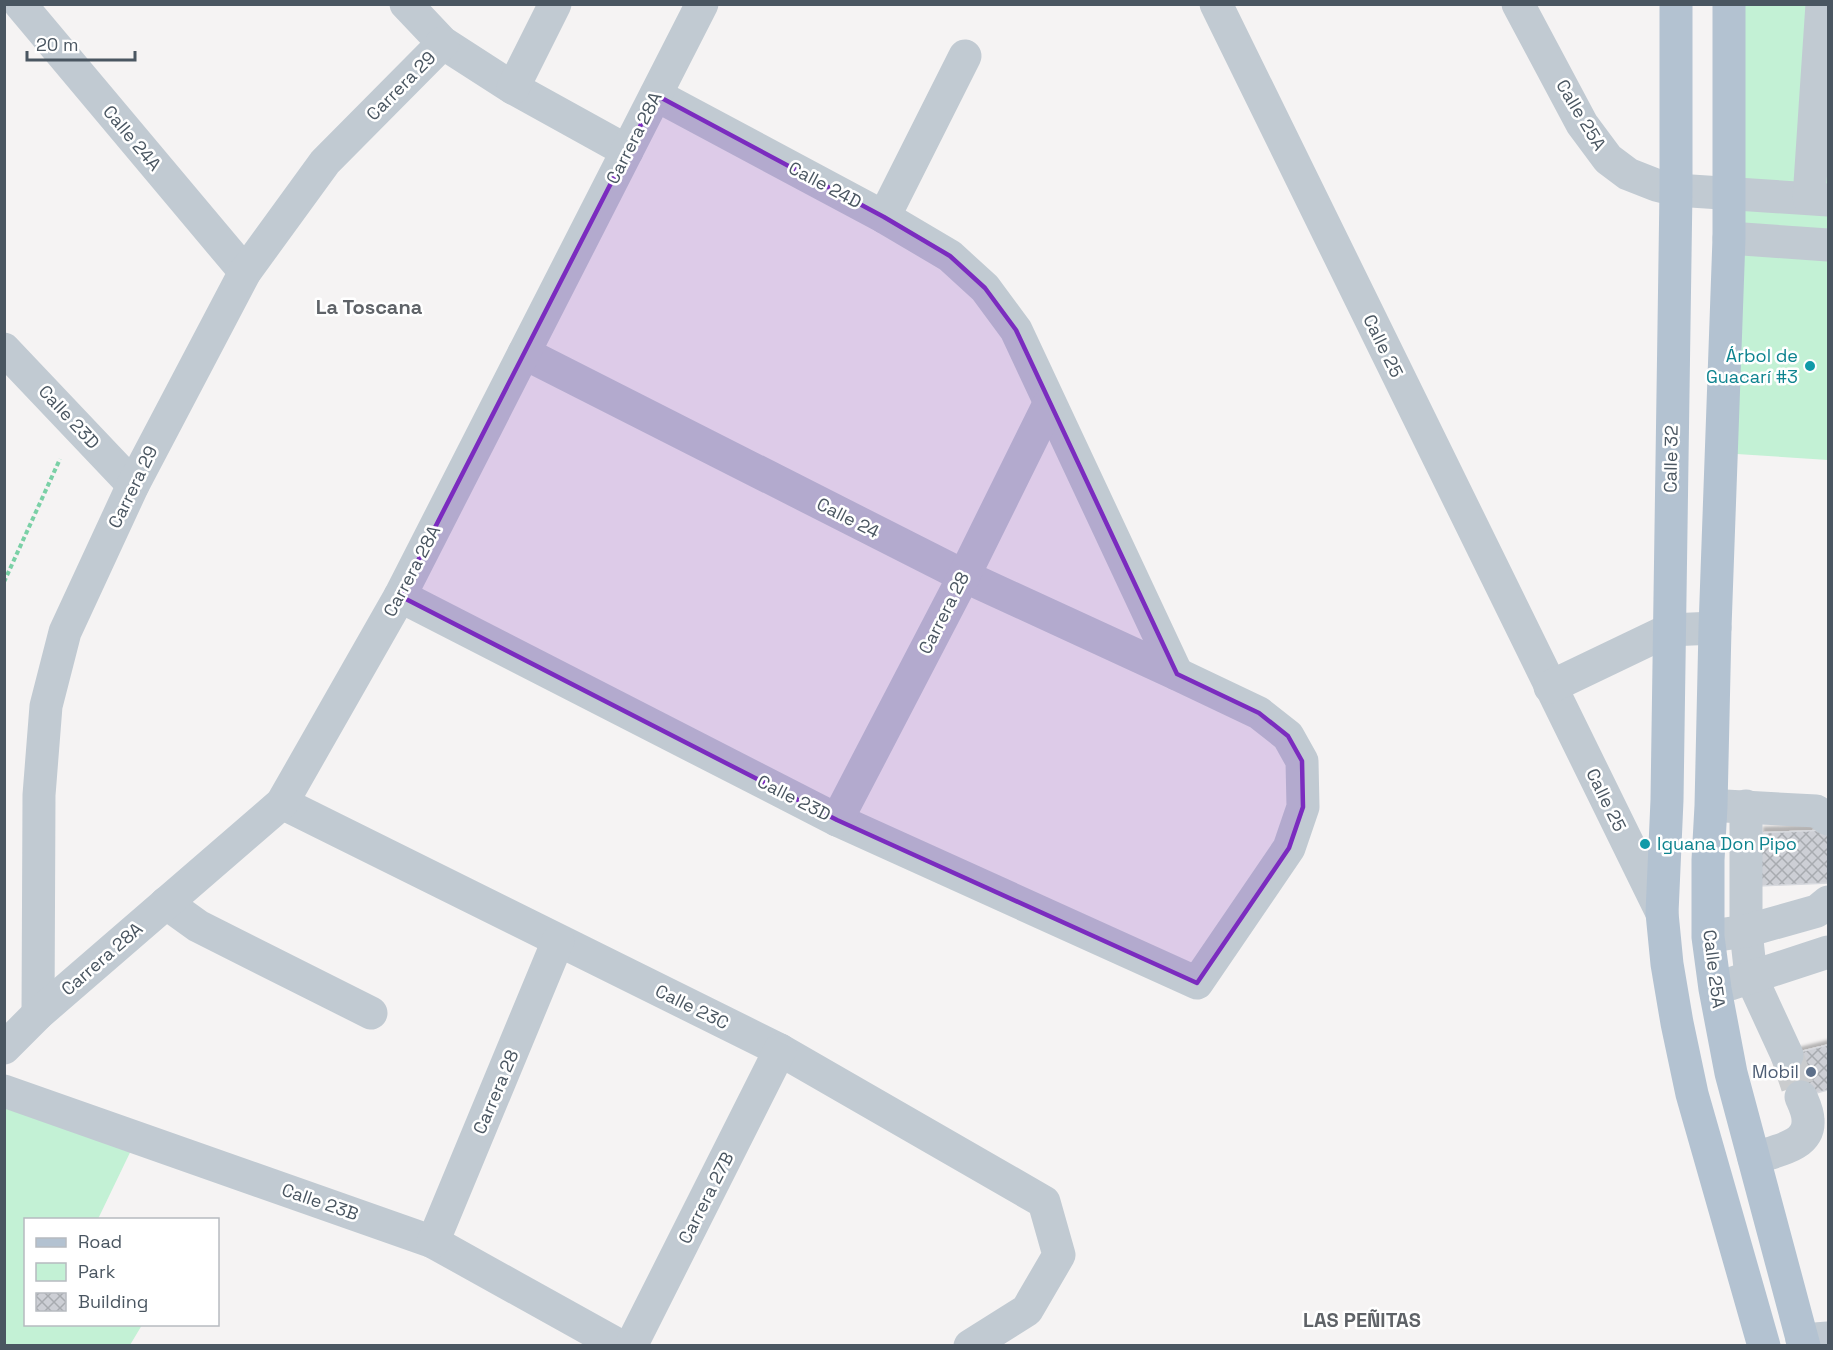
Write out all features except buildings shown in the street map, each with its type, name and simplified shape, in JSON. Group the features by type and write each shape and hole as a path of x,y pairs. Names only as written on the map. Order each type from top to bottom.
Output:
{"main road":[{"name":"Calle 32","path":"1662,913 1667,800 1676,190 1676,4"},
{"path":"1715,628 1730,194 1729,4"},
{"name":"Calle 25A","path":"1715,628 1708,860 1708,937 1715,989 1731,1073 1754,1158 1811,1341"},
{"path":"1662,913 1669,976 1692,1094 1764,1346"}],"street":[{"name":"Calle 24A","path":"20,4 245,272"},
{"path":"406,4 443,44 513,88 627,152"},
{"path":"513,88 555,4"},
{"name":"Carrera 28A","path":"4,1048 38,1014 282,803 400,596 702,4"},
{"name":"Calle 25","path":"1216,4 1662,913"},
{"name":"Calle 25A","path":"1518,4 1582,124 1608,159 1628,174 1676,190 1819,199"},
{"path":"1819,199 1822,4"},
{"name":"Carrera 29","path":"38,1014 39,795 46,706 65,632 133,485 245,272 325,162 443,44"},
{"path":"884,217 965,56"},
{"name":"Calle 24D","path":"656,95 884,217 950,256 985,288 1016,330 1177,674"},
{"path":"1729,238 1828,245"},
{"name":"Calle 23D","path":"4,349 133,485"},
{"name":"Calle 24","path":"524,353 964,576 1259,713 1288,736 1302,761 1303,807 1289,848 1197,983"},
{"name":"Carrera 28","path":"837,820 964,576 1049,404"},
{"name":"Calle 23D","path":"400,596 837,820 1197,983"},
{"path":"1550,687 1669,630 1715,628"},
{"name":"Calle 23C","path":"282,803 780,1050 1044,1203 1059,1255 1027,1310 970,1346"},
{"path":"1711,806 1816,811 1828,819"},
{"path":"1746,806 1746,931 1751,977 1787,1055"},
{"path":"1708,937 1746,931 1817,910 1828,902"},
{"path":"166,903 198,926 371,1013"},
{"name":"Carrera 28","path":"433,1242 558,941"},
{"path":"1715,989 1828,952"},
{"name":"Carrera 27B","path":"632,1346 780,1050"},
{"name":"Calle 23B","path":"4,1091 433,1242 620,1346"},
{"path":"1754,1158 1798,1143 1808,1130 1809,1118 1801,1097"}],"path":[{"path":"4,582 75,424"}],"highlighted area":[{"path":"656,95 884,217 950,256 985,288 1016,330 1177,674 1259,713 1288,736 1302,761 1303,807 1289,848 1197,983 837,820 400,596"}],"green space":[{"path":"1729,5 1828,5 1828,460 1721,453"},
{"path":"5,1091 137,1138 98,1218 24,1218 24,1326 141,1326 130,1345 5,1346"}],"tunnel":[{"path":"1787,1055 1801,1097"}],"place":[{"name":"Árbol de Guacarí #3","path":"1810,366"},
{"name":"Iguana Don Pipo","path":"1645,844"},
{"name":"Mobil","path":"1811,1072"}],"district":[{"name":"La Toscana","path":"369,307"},
{"name":"LAS PEÑITAS","path":"1362,1320"}]}
